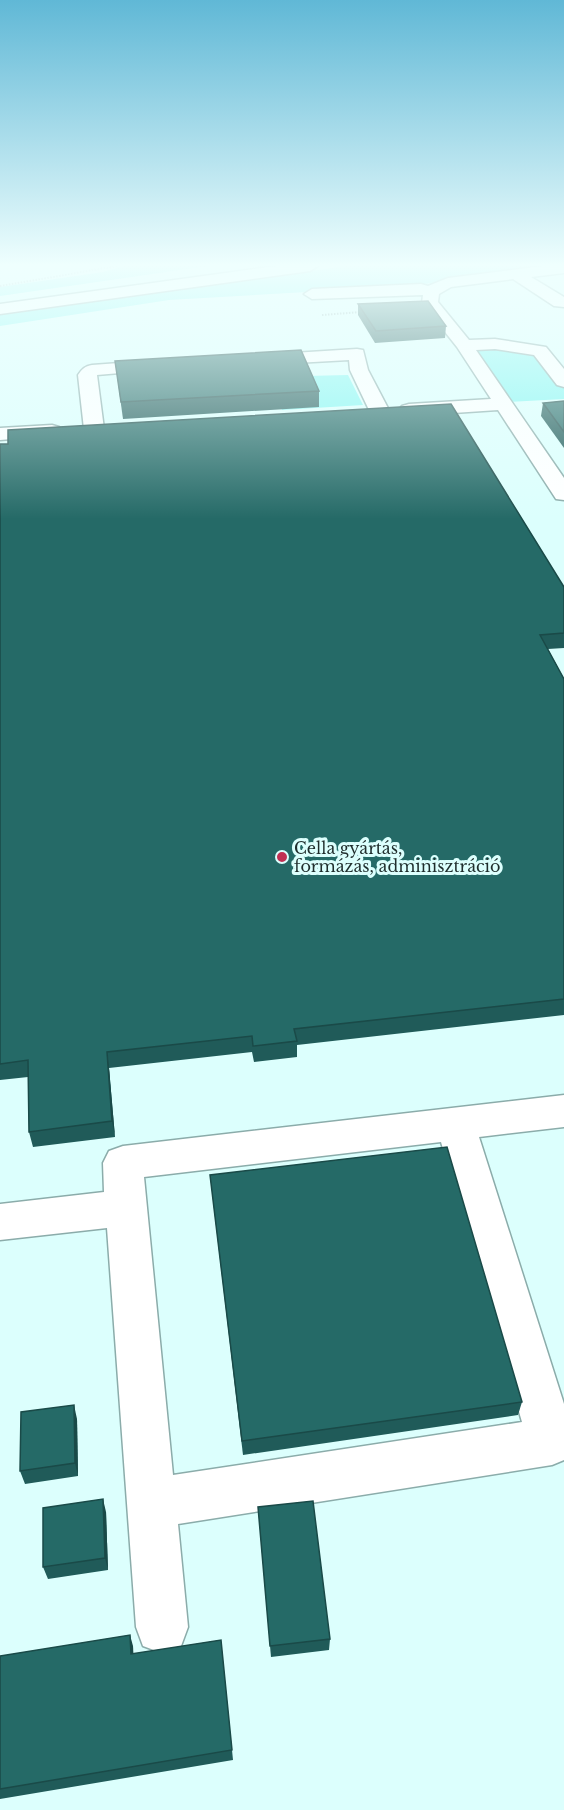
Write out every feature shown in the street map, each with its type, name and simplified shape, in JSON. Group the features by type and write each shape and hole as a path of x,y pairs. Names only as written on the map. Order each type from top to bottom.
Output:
{"main road":[{"path":"468,350 564,494"},
{"path":"538,350 558,366 564,381"},
{"path":"242,361 357,354 359,370 380,412"},
{"path":"94,429 87,375 92,370 174,364"},
{"path":"356,413 502,404"},
{"path":"5,431 117,428"},
{"path":"162,1627 123,1163 564,1111"},
{"path":"151,1503 552,1441 455,1124"},
{"path":"0,1222 126,1208"}],"shaded area":[{"path":"471,350 538,352 564,386 564,399 506,402"},
{"path":"348,375 363,405 282,410 279,402 306,376"}],"building":[{"path":"301,350 319,391 121,402 115,361"},
{"path":"564,401 564,432 543,403"},
{"name":"Cella gyártás, formázás, adminisztráció","path":"451,404 564,587 564,633 540,635 564,679 564,999 294,1029 297,1041 253,1046 252,1036 107,1052 112,1121 29,1132 28,1060 0,1064 0,444 8,444 8,430"},
{"path":"447,1147 522,1402 242,1441 210,1175"},
{"path":"74,1405 75,1463 20,1471 21,1412"},
{"path":"103,1499 105,1558 43,1567 43,1508"},
{"path":"313,1501 330,1639 270,1646 258,1507"},
{"path":"130,1635 131,1654 221,1640 232,1750 0,1789 0,1656"}],"place":[{"name":"Cella gyártás, formázás, adminisztráció","path":"282,857"}]}
